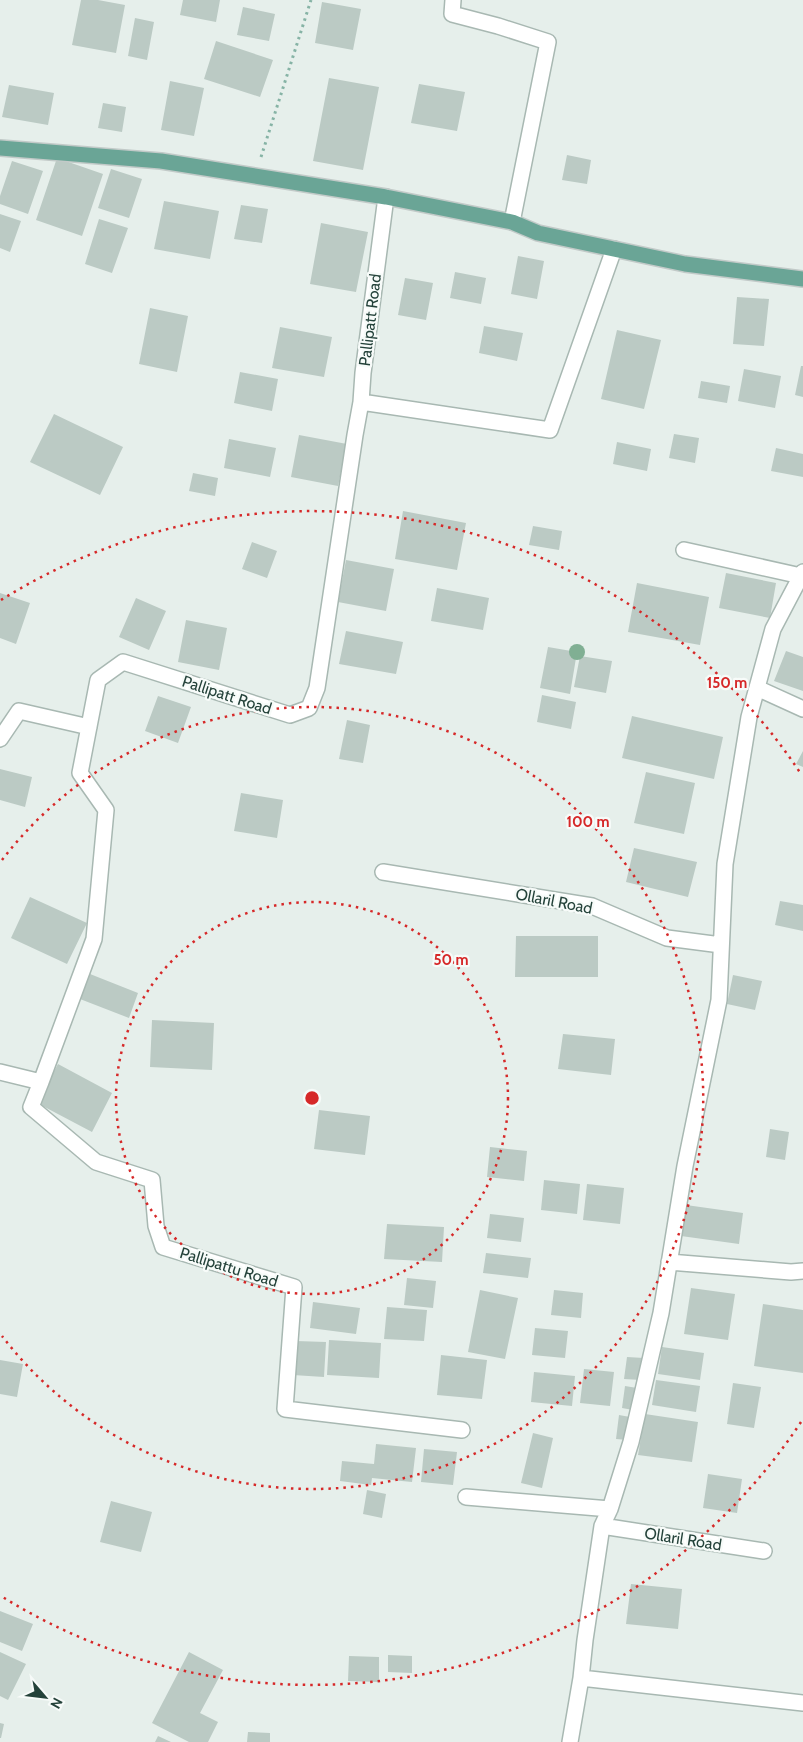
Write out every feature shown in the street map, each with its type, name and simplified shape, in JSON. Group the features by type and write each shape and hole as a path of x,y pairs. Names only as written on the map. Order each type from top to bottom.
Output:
{"main road":[{"path":"0,148 161,161 386,196 512,222 538,233 685,264 803,279"}],"street":[{"path":"453,0 452,14 548,42 512,222"},
{"name":"Pallipatt Road","path":"41,1082 94,939 106,810 80,773 98,680 123,662 290,715 309,708 317,688 361,402 363,373 386,196"},
{"path":"361,402 550,430 614,249"},
{"path":"570,1742 582,1678 585,1640 602,1526 610,1508 631,1442 661,1313 685,1166 720,1000 725,864 749,716 773,628 802,574 684,550"},
{"path":"757,688 803,709"},
{"path":"0,739 19,711 89,727"},
{"name":"Ollaril Road","path":"382,872 592,906 667,938 722,944"},
{"path":"0,1072 41,1082"},
{"name":"Pallipattu Road","path":"41,1082 31,1107 96,1162 152,1180 156,1226 163,1247 294,1287 285,1409 462,1430"},
{"path":"669,1262 791,1272 803,1271"},
{"path":"466,1497 610,1508"},
{"name":"Ollaril Road","path":"602,1526 764,1551"},
{"path":"582,1678 803,1703"}],"path":[{"path":"255,176 311,0"}],"building":[{"path":"81,0 98,0 125,5 116,53 72,45"},
{"path":"183,0 220,0 216,22 180,15"},
{"path":"322,2 361,9 353,50 315,43"},
{"path":"243,7 275,14 269,41 237,35"},
{"path":"135,18 154,22 147,60 128,56"},
{"path":"216,41 273,60 260,97 204,79"},
{"path":"329,78 379,87 363,170 313,161"},
{"path":"170,81 204,88 194,136 161,130"},
{"path":"419,84 465,92 457,131 411,123"},
{"path":"9,85 54,93 48,125 2,117"},
{"path":"103,103 126,107 122,132 98,128"},
{"path":"567,155 591,160 587,184 562,180"},
{"path":"57,158 103,174 82,236 36,220"},
{"path":"12,161 43,171 28,214 0,204 0,196"},
{"path":"111,169 142,179 129,218 98,208"},
{"path":"164,201 219,211 210,259 154,249"},
{"path":"241,205 268,209 262,243 234,239"},
{"path":"0,214 21,221 10,252 0,248"},
{"path":"99,219 128,228 112,273 85,264"},
{"path":"321,223 368,232 356,292 310,284"},
{"path":"518,256 544,261 537,299 511,294"},
{"path":"455,272 486,278 481,304 450,298"},
{"path":"405,278 433,283 426,320 398,315"},
{"path":"737,297 769,299 764,346 733,344"},
{"path":"150,308 188,316 177,372 139,364"},
{"path":"484,326 523,333 517,361 479,353"},
{"path":"280,327 332,337 324,377 272,368"},
{"path":"617,330 661,340 644,409 601,399"},
{"path":"801,366 803,366 803,397 795,395"},
{"path":"744,369 781,376 775,408 738,401"},
{"path":"240,372 278,379 272,411 234,403"},
{"path":"701,381 730,386 727,403 698,398"},
{"path":"54,414 123,447 100,495 30,462"},
{"path":"674,434 699,438 695,463 669,458"},
{"path":"299,435 347,444 338,486 291,477"},
{"path":"229,439 276,448 270,477 224,468"},
{"path":"617,442 651,449 647,471 613,464"},
{"path":"776,448 803,454 803,477 771,471"},
{"path":"193,473 218,478 215,496 189,491"},
{"path":"403,511 466,523 457,570 395,559"},
{"path":"533,526 562,531 559,550 529,545"},
{"path":"252,542 277,551 267,578 242,569"},
{"path":"346,560 394,569 386,611 338,602"},
{"path":"726,573 776,583 770,618 719,608"},
{"path":"637,583 709,597 700,645 628,632"},
{"path":"437,588 489,598 483,630 431,621"},
{"path":"0,593 30,603 16,644 0,638"},
{"path":"136,598 166,611 149,650 119,637"},
{"path":"186,620 227,628 219,670 178,662"},
{"path":"346,631 403,642 396,674 339,664"},
{"path":"548,647 577,652 570,694 540,688"},
{"path":"786,651 803,657 803,691 774,681"},
{"path":"580,656 612,661 606,693 574,687"},
{"path":"542,695 576,702 571,729 537,722"},
{"path":"158,696 191,707 178,743 145,731"},
{"path":"632,716 723,737 714,779 622,758"},
{"path":"347,720 370,725 363,763 339,759"},
{"path":"803,751 803,767 796,764"},
{"path":"0,769 32,777 25,807 0,800"},
{"path":"646,772 695,783 684,834 634,823"},
{"path":"241,793 283,800 277,838 234,831"},
{"path":"634,848 697,862 688,897 626,882"},
{"path":"30,897 87,923 67,964 11,938"},
{"path":"780,901 803,905 803,931 775,925"},
{"path":"516,936 598,936 598,977 515,977"},
{"path":"90,974 138,993 129,1018 80,999"},
{"path":"733,975 762,981 755,1010 727,1004"},
{"path":"152,1020 214,1023 212,1070 150,1067"},
{"path":"563,1034 615,1039 611,1075 558,1069"},
{"path":"58,1064 112,1093 92,1132 37,1103"},
{"path":"319,1110 370,1116 365,1155 314,1149"},
{"path":"770,1129 789,1132 785,1160 766,1157"},
{"path":"490,1147 527,1151 524,1181 487,1177"},
{"path":"544,1180 580,1184 577,1214 541,1210"},
{"path":"587,1184 624,1188 620,1224 583,1220"},
{"path":"686,1205 743,1213 739,1244 681,1236"},
{"path":"490,1214 524,1218 521,1242 487,1238"},
{"path":"387,1224 444,1227 442,1262 384,1259"},
{"path":"486,1253 531,1258 528,1278 483,1273"},
{"path":"407,1278 436,1281 433,1308 404,1305"},
{"path":"691,1288 735,1294 728,1340 684,1334"},
{"path":"480,1290 518,1298 505,1359 468,1352"},
{"path":"554,1290 583,1293 581,1318 551,1315"},
{"path":"313,1302 360,1308 356,1334 310,1328"},
{"path":"763,1304 803,1310 803,1373 754,1366"},
{"path":"387,1307 427,1310 424,1341 384,1339"},
{"path":"535,1328 568,1331 565,1358 532,1355"},
{"path":"329,1340 381,1343 379,1378 327,1375"},
{"path":"296,1341 326,1342 324,1377 293,1375"},
{"path":"662,1347 704,1353 700,1380 658,1374"},
{"path":"441,1355 487,1360 482,1399 437,1395"},
{"path":"627,1357 644,1358 641,1380 624,1379"},
{"path":"0,1360 23,1364 17,1397 0,1394"},
{"path":"584,1369 614,1372 610,1406 580,1403"},
{"path":"534,1372 575,1376 572,1406 531,1402"},
{"path":"656,1380 700,1386 696,1412 652,1405"},
{"path":"733,1383 761,1387 754,1428 727,1424"},
{"path":"625,1386 637,1388 633,1410 622,1408"},
{"path":"645,1414 698,1422 692,1462 638,1455"},
{"path":"619,1415 630,1417 628,1440 616,1439"},
{"path":"533,1433 553,1438 542,1488 521,1483"},
{"path":"376,1444 416,1448 412,1482 372,1478 371,1485 340,1481 342,1461 374,1464"},
{"path":"424,1449 457,1452 453,1485 421,1482"},
{"path":"708,1474 742,1479 737,1513 703,1508"},
{"path":"367,1490 386,1494 382,1518 363,1514"},
{"path":"111,1501 152,1512 141,1552 100,1542"},
{"path":"631,1584 682,1589 678,1629 626,1624"},
{"path":"0,1611 33,1624 22,1651 0,1642"},
{"path":"0,1652 26,1664 8,1700 0,1696"},
{"path":"189,1652 223,1670 200,1713 218,1722 208,1742 189,1742 152,1723"},
{"path":"388,1655 412,1656 412,1673 388,1672"},
{"path":"349,1656 379,1657 379,1682 348,1681"},
{"path":"0,1723 4,1724 1,1738 0,1738"},
{"path":"248,1732 270,1733 270,1742 247,1742"},
{"path":"158,1736 171,1742 155,1742"}]}
